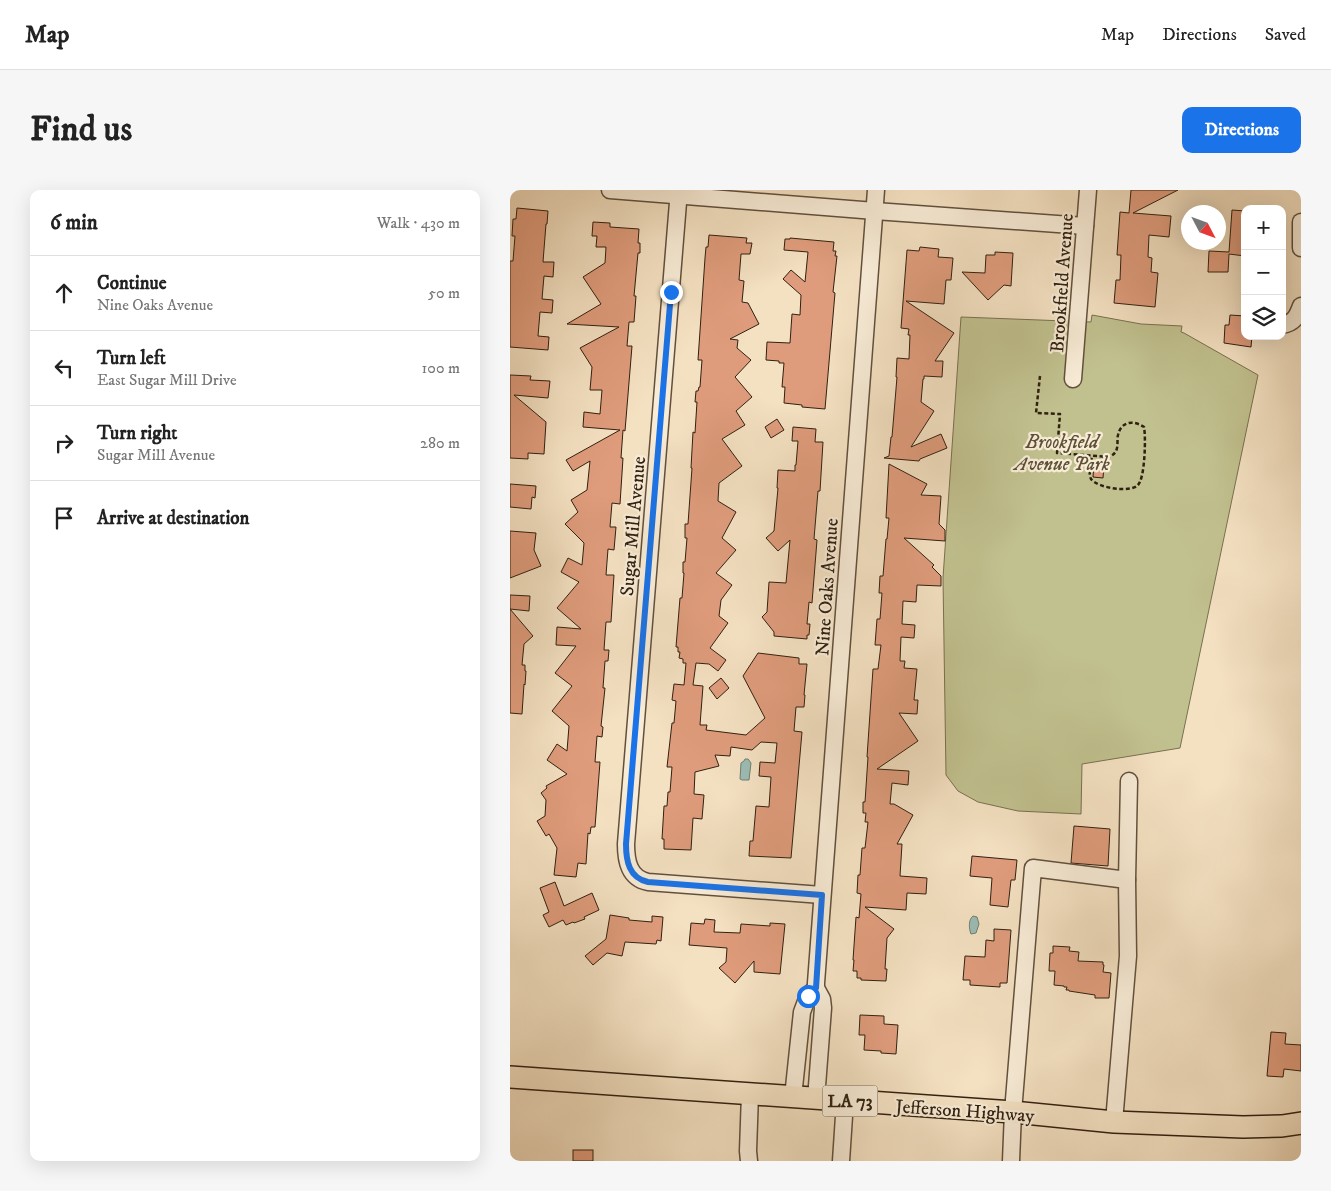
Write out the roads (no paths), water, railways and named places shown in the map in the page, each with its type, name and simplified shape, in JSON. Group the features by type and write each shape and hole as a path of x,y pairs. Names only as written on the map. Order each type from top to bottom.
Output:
{"main road":[{"name":"Jefferson Highway","path":"510,1077 1013,1112 1114,1122 1243,1127 1282,1126 1301,1123"}],"street":[{"path":"610,190 678,193 875,211 1085,226"},
{"name":"Nine Oaks Avenue","path":"816,1099 823,1008 822,998 816,988 822,895 876,190"},
{"name":"Brookfield Avenue","path":"1073,378 1088,190"},
{"name":"Sugar Mill Avenue","path":"678,193 626,844 628,866 634,875 648,882 822,895"},
{"path":"1301,222 1301,248"},
{"path":"1286,324 1294,322 1301,306"},
{"path":"1114,1122 1128,956 1129,781"},
{"path":"1011,1161 1013,1112 1033,868 1127,880"},
{"name":"Nine Oaks Avenue","path":"793,1097 802,1012 808,996 816,988"},
{"path":"749,1161 750,1094"},
{"path":"841,1161 845,1101"}],"water":[{"path":"748,759 751,763 749,780 740,779 741,763"},
{"path":"973,916 977,917 979,924 976,933 971,934 969,927"}],"park label":[{"name":"Brookfield Avenue Park","path":"1062,452"}]}
